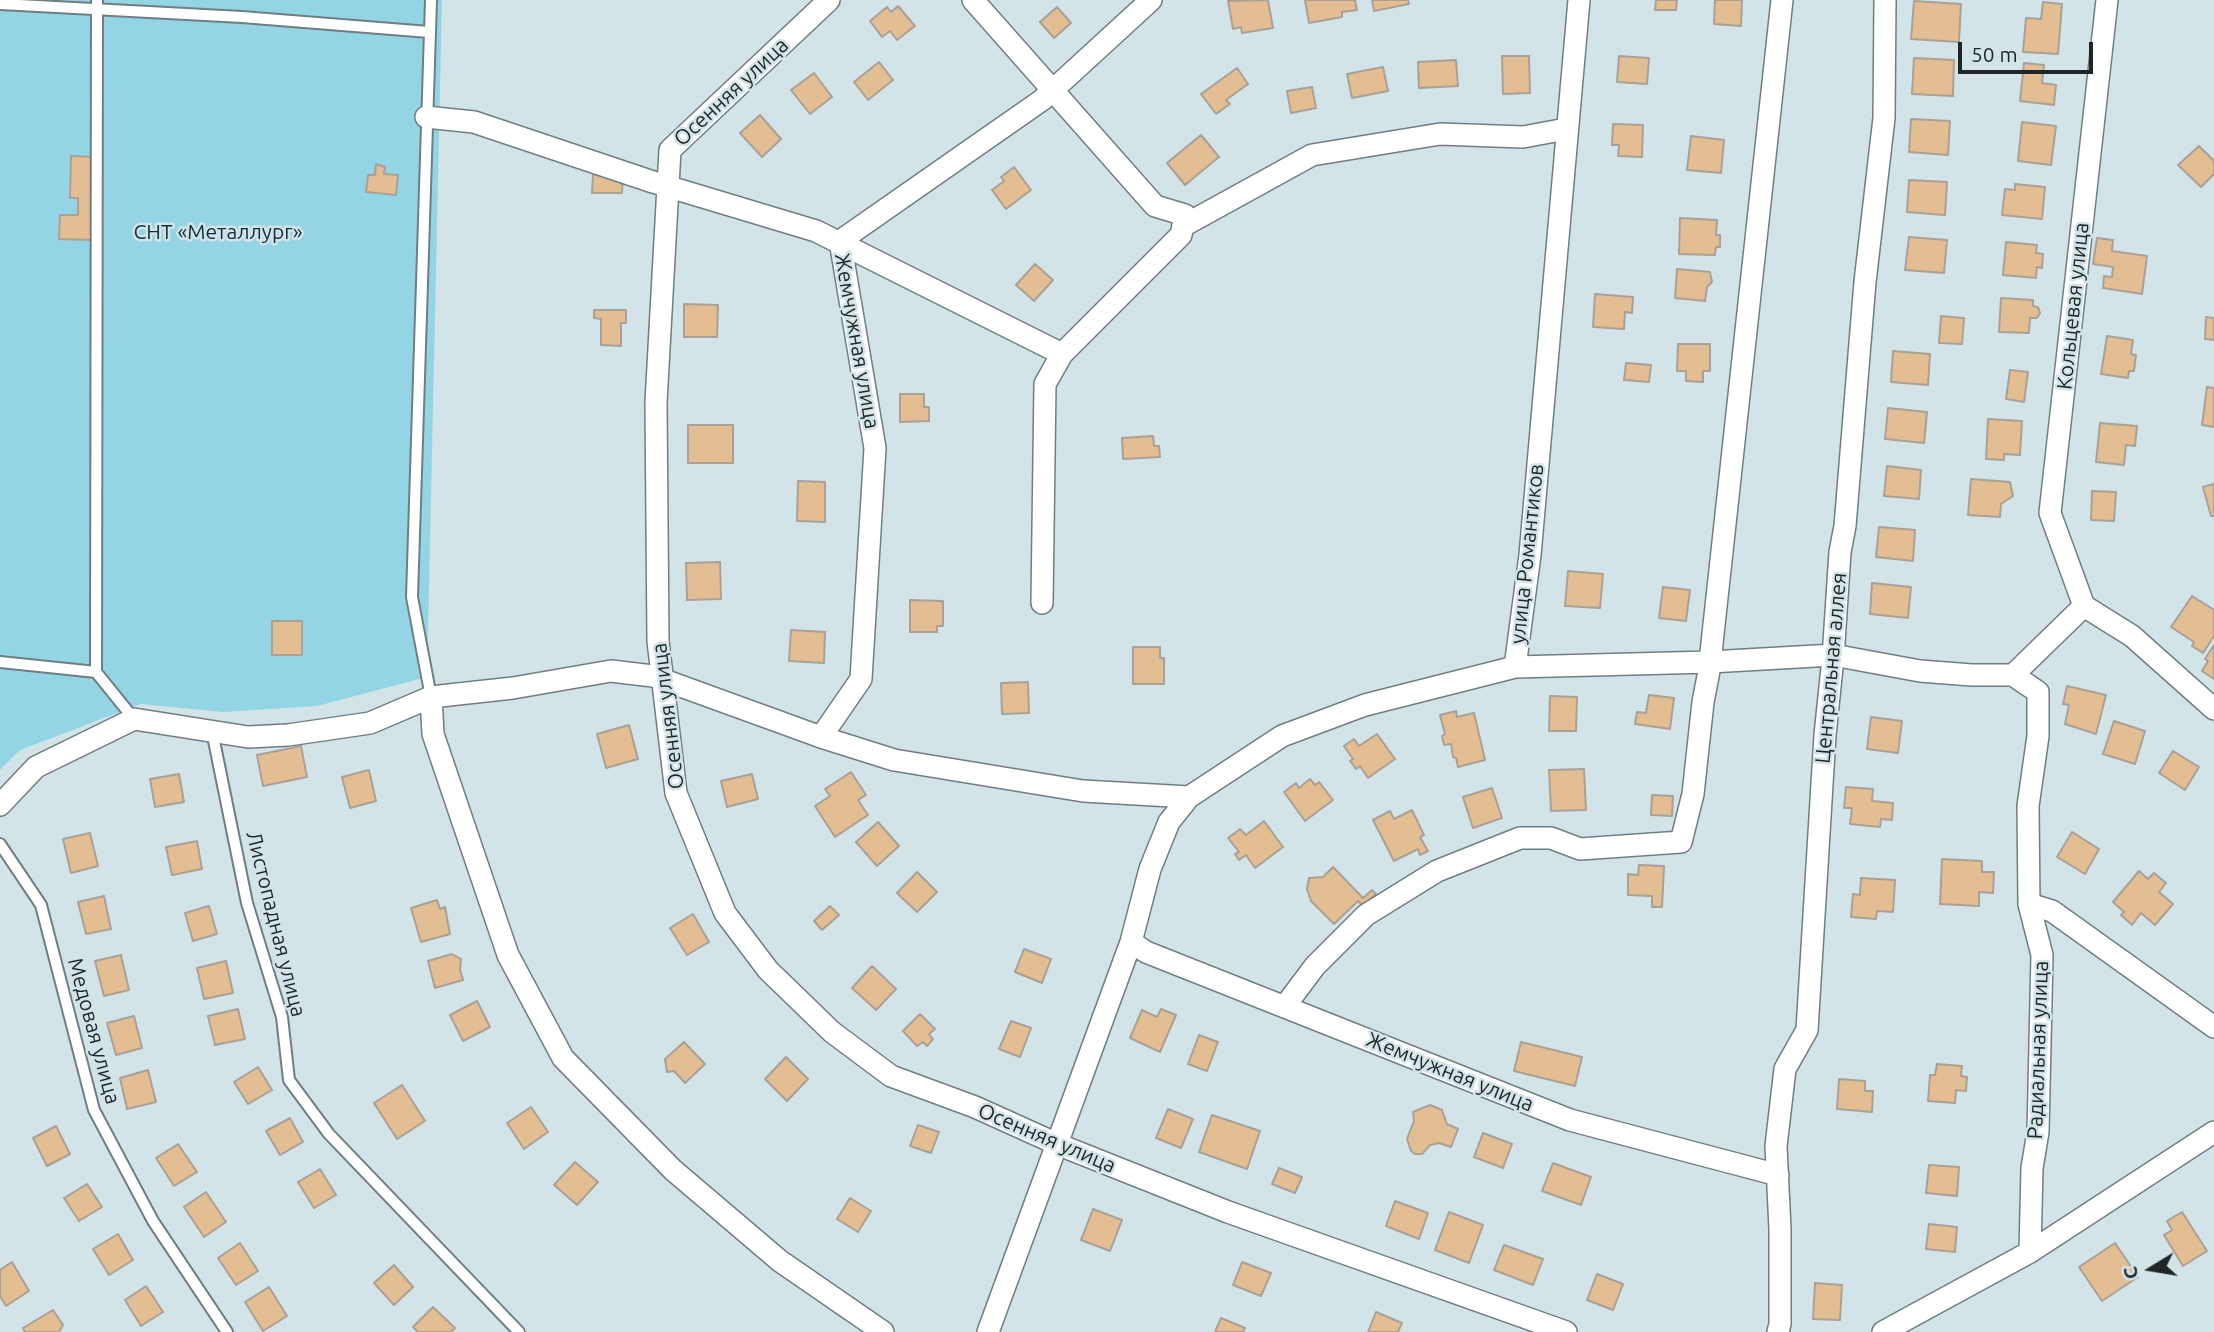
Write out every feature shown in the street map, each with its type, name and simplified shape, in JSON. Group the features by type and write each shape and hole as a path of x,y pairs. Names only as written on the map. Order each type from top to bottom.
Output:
{"street":[{"name":"Осенняя улица","path":"829,0 670,150 656,402 659,641 676,793 725,914 768,970 832,1032 891,1076 975,1107 1057,1144 1228,1212 1566,1332"},
{"path":"973,0 1155,206 1185,215 1181,235 1062,354 1045,384 1042,603"},
{"name":"Жемчужная улица","path":"821,737 862,679 875,448 840,241 1042,100 1151,0"},
{"name":"улица Романтиков","path":"988,1332 1131,942 1150,869 1169,822 1189,797 1282,736 1365,705 1515,667 1530,555 1579,0"},
{"path":"1285,1006 1315,967 1366,915 1437,871 1520,838 1551,838 1580,849 1681,842 1693,793 1710,662 1782,0"},
{"name":"Центральная аллея","path":"1777,1332 1780,1324 1780,1270 1776,1146 1785,1069 1807,1030 1825,735 1865,282 1884,118 1885,0"},
{"name":"Кольцевая улица","path":"2084,606 2050,513 2107,0"},
{"path":"426,117 474,122 816,231 1062,354"},
{"path":"1183,226 1312,155 1440,134 1523,137 1566,130"},
{"path":"2013,675 2084,606 2132,636 2214,709"},
{"path":"1515,667 1710,662 1833,654 1920,671 2013,675 2038,692 2038,736 2028,806 2029,904 2052,911 2214,1027"},
{"path":"0,805 36,767 134,719 248,737 370,723 430,697 513,688 611,671 663,679 821,737 894,760 1083,791 1189,797"},
{"path":"430,697 433,734 508,955 563,1059 673,1170 780,1261 883,1332"},
{"name":"Радиальная улица","path":"2029,904 2042,955 2038,1132 2032,1168 2030,1252"},
{"name":"Жемчужная улица","path":"1131,942 1146,952 1570,1120 1778,1175"},
{"path":"1883,1332 2030,1252 2214,1132"}],"lane":[{"path":"430,697 412,597 431,0"},
{"path":"0,4 97,5 429,32"},
{"path":"97,5 96,672 134,719"},
{"path":"0,662 96,672"},
{"name":"Листопадная улица","path":"212,731 247,903 282,1017 289,1080 329,1134 519,1332"},
{"name":"Медовая улица","path":"0,844 41,905 94,1110 153,1221 227,1332"}],"green space":[{"name":"СНТ «Металлург»","path":"0,0 442,0 427,677 317,706 223,712 141,704 20,750 0,770"}],"building":[{"path":"1268,0 1273,28 1242,33 1241,27 1233,29 1228,1"},
{"path":"1305,0 1355,0 1357,10 1342,12 1342,17 1309,23"},
{"path":"1372,0 1408,0 1409,4 1374,11"},
{"path":"1656,0 1677,0 1676,10 1655,10"},
{"path":"1715,0 1742,0 1741,26 1714,24"},
{"path":"1914,1 1961,4 1959,42 1911,39"},
{"path":"2043,2 2062,4 2058,54 2023,52 2026,18 2041,19"},
{"path":"898,6 915,26 897,40 890,31 882,37 870,21 887,7 891,12"},
{"path":"1057,7 1071,23 1054,38 1040,22"},
{"path":"1502,56 1529,56 1530,93 1503,94"},
{"path":"1619,56 1649,58 1647,84 1617,82"},
{"path":"1914,58 1954,60 1953,96 1912,94"},
{"path":"1456,60 1458,86 1419,88 1418,62"},
{"path":"879,62 893,80 868,100 854,82"},
{"path":"2024,63 2044,65 2042,83 2056,85 2054,105 2020,101"},
{"path":"1383,67 1388,91 1352,98 1347,74"},
{"path":"1237,68 1248,84 1226,100 1230,104 1216,114 1201,94"},
{"path":"814,73 832,97 810,114 791,90"},
{"path":"1312,87 1316,108 1291,113 1287,91"},
{"path":"760,115 781,139 762,157 740,133"},
{"path":"1911,119 1950,121 1948,155 1909,152"},
{"path":"2022,122 2056,126 2051,165 2018,161"},
{"path":"1613,124 1643,125 1642,157 1618,156 1619,145 1612,145"},
{"path":"1201,135 1219,157 1185,185 1167,163"},
{"path":"1691,136 1724,140 1721,173 1687,170"},
{"path":"2199,146 2214,161 2214,174 2201,187 2178,165"},
{"path":"71,156 94,157 91,240 59,239 60,215 78,215 78,198 70,198"},
{"path":"376,164 385,167 384,174 398,175 396,195 366,192 368,175 375,175"},
{"path":"1014,167 1031,190 1006,209 992,190 1004,181 1001,177"},
{"path":"593,174 623,174 622,193 592,193"},
{"path":"1909,180 1947,182 1945,215 1907,212"},
{"path":"2015,184 2045,187 2042,219 2002,215 2005,189 2015,190"},
{"path":"1680,218 1717,220 1716,235 1720,235 1720,247 1716,247 1715,255 1679,254"},
{"path":"1909,237 1947,240 1944,273 1905,270"},
{"path":"2097,238 2113,240 2112,251 2147,256 2142,294 2103,288 2104,276 2112,277 2113,267 2093,264"},
{"path":"2006,242 2037,245 2036,253 2043,254 2042,268 2037,267 2036,278 2003,275"},
{"path":"1035,264 1053,280 1034,301 1016,285"},
{"path":"1677,269 1710,272 1712,282 1707,287 1705,301 1675,298"},
{"path":"1595,294 1633,297 1632,313 1625,312 1624,329 1593,327"},
{"path":"2001,298 2033,300 2033,306 2038,307 2040,313 2037,318 2030,318 2029,333 1999,332"},
{"path":"684,304 718,305 717,337 684,337"},
{"path":"594,310 626,310 626,323 621,323 621,346 601,345 601,319 594,318"},
{"path":"1941,316 1964,318 1962,344 1939,343"},
{"path":"2206,317 2214,318 2214,340 2205,339"},
{"path":"2107,336 2133,340 2131,354 2136,355 2134,371 2129,371 2128,378 2101,374"},
{"path":"1678,344 1710,344 1710,371 1703,371 1703,382 1686,381 1686,371 1677,371"},
{"path":"1893,351 1930,354 1928,385 1891,382"},
{"path":"1626,363 1651,365 1649,382 1624,380"},
{"path":"2010,370 2028,372 2024,402 2006,399"},
{"path":"2207,387 2214,388 2214,427 2202,425"},
{"path":"900,394 924,394 924,407 929,407 929,421 900,422"},
{"path":"1888,408 1927,412 1924,443 1885,439"},
{"path":"1988,419 2022,421 2020,455 2004,454 2004,460 1986,459"},
{"path":"2100,423 2137,426 2135,446 2126,445 2124,465 2096,462"},
{"path":"688,425 733,425 733,463 688,463"},
{"path":"1153,436 1154,446 1159,446 1160,457 1123,459 1122,438"},
{"path":"1887,466 1921,470 1919,499 1884,496"},
{"path":"1971,479 2010,482 2013,496 2001,504 2000,517 1968,515"},
{"path":"798,481 825,482 825,522 797,521"},
{"path":"2214,484 2214,516 2211,516 2203,487"},
{"path":"2092,491 2116,492 2114,521 2091,520"},
{"path":"1879,527 1915,530 1913,561 1876,557"},
{"path":"720,562 721,599 687,600 686,563"},
{"path":"1568,571 1603,574 1600,608 1565,606"},
{"path":"1872,583 1911,587 1908,618 1870,614"},
{"path":"1663,587 1690,590 1686,621 1659,618"},
{"path":"2192,596 2214,610 2214,636 2203,653 2192,646 2194,642 2171,627"},
{"path":"910,600 943,601 943,626 937,626 937,632 910,632"},
{"path":"272,621 302,621 302,655 272,655"},
{"path":"791,630 825,632 824,663 789,661"},
{"path":"2214,645 2214,679 2202,671 2208,661 2205,659"},
{"path":"1133,647 1160,647 1160,658 1164,658 1164,684 1133,684"},
{"path":"1028,682 1029,713 1002,714 1001,683"},
{"path":"2067,686 2106,695 2096,734 2065,724 2069,705 2063,704"},
{"path":"1649,695 1674,698 1670,729 1635,724 1637,712 1646,713"},
{"path":"1550,696 1577,697 1576,731 1549,731"},
{"path":"1456,711 1457,717 1474,713 1485,760 1458,767 1451,744 1444,745 1442,736 1445,734 1440,715"},
{"path":"1871,717 1902,721 1898,753 1867,749"},
{"path":"2114,721 2145,731 2135,764 2103,754"},
{"path":"629,725 638,759 606,768 597,734"},
{"path":"1377,734 1395,759 1368,778 1360,766 1356,769 1350,761 1353,759 1344,746 1354,739 1359,746"},
{"path":"301,746 307,777 263,786 257,755"},
{"path":"2173,751 2199,767 2185,790 2159,773"},
{"path":"1584,769 1586,810 1551,811 1549,770"},
{"path":"369,770 376,801 350,808 342,777"},
{"path":"851,772 866,795 858,800 868,815 835,837 815,806 830,796 825,789"},
{"path":"179,774 184,802 155,807 150,779"},
{"path":"752,774 758,799 727,807 721,781"},
{"path":"1310,779 1315,785 1319,782 1333,800 1305,821 1284,792 1296,783 1299,788"},
{"path":"1846,787 1873,789 1872,801 1893,803 1892,820 1881,819 1880,827 1850,824 1852,808 1844,808"},
{"path":"1492,788 1502,818 1473,828 1463,797"},
{"path":"1652,795 1673,796 1672,816 1651,815"},
{"path":"1412,810 1424,835 1420,837 1428,851 1420,855 1418,849 1394,861 1373,820 1390,811 1394,819"},
{"path":"1264,821 1283,847 1255,868 1246,855 1239,860 1235,854 1239,852 1228,838 1240,829 1246,835"},
{"path":"878,822 899,846 877,866 856,842"},
{"path":"2072,832 2099,849 2085,874 2057,857"},
{"path":"90,833 98,866 71,873 63,839"},
{"path":"197,841 202,869 172,875 166,847"},
{"path":"1942,859 1982,861 1982,872 1994,872 1993,893 1979,892 1979,906 1940,904"},
{"path":"1639,865 1664,866 1662,907 1652,907 1652,896 1628,895 1628,874 1638,875"},
{"path":"1333,867 1363,898 1372,890 1376,894 1363,906 1358,901 1334,924 1311,901 1307,889 1309,878 1323,877"},
{"path":"2139,871 2148,879 2154,873 2166,883 2159,892 2173,904 2155,925 2141,913 2132,925 2121,915 2124,912 2113,902"},
{"path":"917,872 937,892 917,912 897,893"},
{"path":"1861,878 1895,880 1893,912 1877,911 1876,919 1851,917 1853,894 1860,895"},
{"path":"104,896 111,929 86,934 78,902"},
{"path":"437,900 440,909 445,907 450,934 421,942 411,908"},
{"path":"209,906 217,934 193,941 185,913"},
{"path":"830,906 839,915 822,930 814,921"},
{"path":"693,914 709,942 687,955 670,928"},
{"path":"1024,949 1051,959 1042,983 1015,972"},
{"path":"452,954 461,959 463,980 435,988 428,961"},
{"path":"121,955 129,990 104,996 95,961"},
{"path":"226,961 233,993 204,999 197,968"},
{"path":"872,966 896,989 876,1010 852,988"},
{"path":"477,1001 490,1027 463,1041 450,1015"},
{"path":"238,1009 245,1039 215,1045 208,1016"},
{"path":"1161,1009 1176,1015 1160,1052 1130,1038 1142,1010 1157,1017"},
{"path":"920,1014 935,1029 929,1034 933,1039 927,1046 923,1042 917,1046 903,1031"},
{"path":"134,1016 142,1048 116,1055 107,1023"},
{"path":"1011,1021 1031,1028 1020,1057 999,1049"},
{"path":"1199,1035 1218,1042 1207,1071 1188,1064"},
{"path":"684,1042 705,1064 685,1083 674,1071 667,1072 665,1059"},
{"path":"1521,1042 1582,1057 1575,1086 1514,1071"},
{"path":"786,1057 808,1079 787,1101 765,1079"},
{"path":"1937,1064 1962,1066 1961,1076 1967,1077 1966,1091 1956,1090 1955,1103 1928,1101 1930,1075 1935,1075"},
{"path":"258,1067 272,1090 248,1104 234,1082"},
{"path":"148,1070 156,1102 127,1109 120,1078"},
{"path":"1839,1079 1865,1081 1865,1091 1873,1091 1872,1112 1837,1109"},
{"path":"402,1085 425,1121 397,1139 374,1103"},
{"path":"1430,1105 1442,1110 1447,1124 1458,1129 1451,1147 1439,1143 1430,1145 1422,1154 1415,1154 1411,1151 1407,1139 1414,1121 1413,1112"},
{"path":"531,1107 548,1132 524,1149 507,1123"},
{"path":"1168,1109 1193,1119 1181,1148 1156,1138"},
{"path":"1212,1115 1260,1131 1247,1169 1199,1152"},
{"path":"290,1118 303,1142 280,1155 266,1131"},
{"path":"918,1125 939,1132 931,1153 910,1146"},
{"path":"56,1126 70,1154 47,1166 33,1138"},
{"path":"1483,1133 1512,1144 1503,1168 1474,1157"},
{"path":"178,1144 197,1172 174,1186 156,1158"},
{"path":"575,1162 598,1182 577,1205 554,1185"},
{"path":"1553,1163 1591,1177 1581,1205 1542,1191"},
{"path":"1929,1165 1959,1167 1957,1196 1926,1193"},
{"path":"1279,1168 1302,1177 1295,1193 1272,1184"},
{"path":"320,1169 336,1195 314,1208 298,1182"},
{"path":"87,1184 102,1207 79,1221 64,1198"},
{"path":"206,1192 226,1222 204,1237 184,1207"},
{"path":"850,1198 871,1211 858,1232 837,1219"},
{"path":"1395,1201 1428,1213 1419,1239 1386,1226"},
{"path":"1093,1209 1122,1220 1110,1251 1081,1240"},
{"path":"1449,1212 1483,1225 1469,1263 1435,1250"},
{"path":"2182,1212 2207,1251 2183,1266 2164,1235 2172,1230 2167,1221"},
{"path":"1929,1224 1957,1227 1955,1252 1926,1249"},
{"path":"118,1234 133,1260 109,1275 93,1249"},
{"path":"240,1243 258,1271 236,1285 218,1258"},
{"path":"2115,1243 2138,1277 2102,1301 2079,1267"},
{"path":"1504,1245 1543,1259 1533,1285 1494,1270"},
{"path":"12,1262 29,1291 6,1306 0,1296 0,1270"},
{"path":"1242,1262 1271,1273 1261,1296 1233,1285"},
{"path":"394,1265 413,1287 394,1305 374,1283"},
{"path":"1597,1274 1623,1284 1613,1310 1587,1300"},
{"path":"1815,1283 1842,1285 1840,1320 1813,1319"},
{"path":"146,1286 163,1312 141,1326 125,1300"},
{"path":"269,1287 287,1316 263,1331 245,1302"},
{"path":"433,1307 455,1328 451,1332 418,1332 413,1327"},
{"path":"53,1310 63,1325 59,1332 25,1332 23,1328"},
{"path":"1376,1312 1402,1323 1398,1332 1368,1332"},
{"path":"1221,1318 1245,1328 1243,1332 1215,1332"}]}
